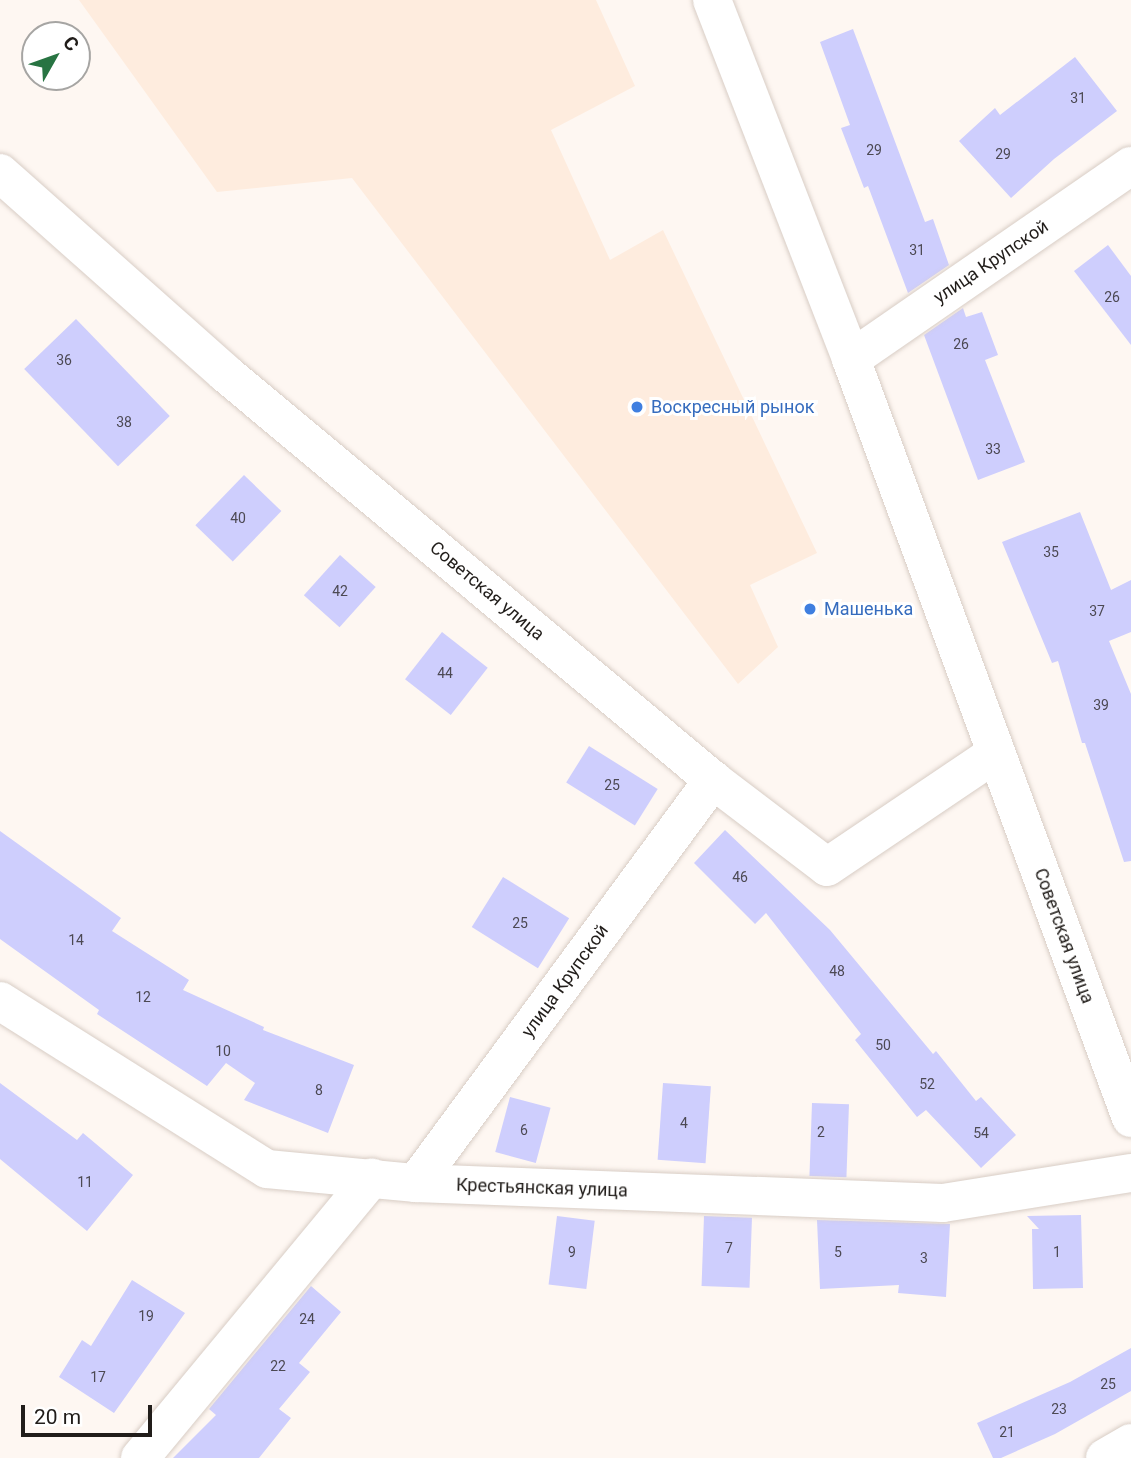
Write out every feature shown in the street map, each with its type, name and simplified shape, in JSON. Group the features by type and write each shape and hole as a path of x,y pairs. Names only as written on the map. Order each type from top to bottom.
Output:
{"street":[{"name":"Советская улица","path":"712,0 851,359 1131,1118"},
{"name":"улица Крупской","path":"851,359 1131,166"},
{"name":"Советская улица","path":"0,173 225,373 713,780 827,867 996,753"},
{"name":"улица Крупской","path":"416,1183 713,780"},
{"name":"Крестьянская улица","path":"0,1001 267,1168 416,1183 943,1203 1131,1173"},
{"path":"140,1458 372,1178"},
{"path":"1105,1458 1131,1443"}],"shaded area":[{"name":"Воскресный рынок","path":"79,0 596,0 635,86 551,130 610,260 663,230 817,553 750,585 778,647 738,684 352,178 217,192"}],"building":[{"path":"853,29 925,222 933,219 949,265 908,293 868,186 864,188 841,128 850,125 820,42"},
{"path":"1075,57 1117,111 1054,159 1011,198 959,141 995,108 1000,115"},
{"path":"1108,245 1131,276 1131,345 1074,271"},
{"path":"963,308 966,317 982,312 998,355 985,360 1025,462 978,480 924,335"},
{"path":"76,319 170,416 118,466 24,369"},
{"path":"244,475 281,511 233,561 195,525"},
{"path":"1080,512 1111,590 1131,580 1131,632 1109,641 1131,694 1131,861 1124,862 1085,743 1082,743 1058,661 1052,663 1002,542"},
{"path":"340,555 376,587 340,627 304,595"},
{"path":"442,632 488,668 451,715 405,679"},
{"path":"589,746 658,789 635,825 566,782"},
{"path":"725,830 830,930 933,1054 936,1051 976,1101 981,1097 1016,1135 981,1168 926,1110 917,1117 855,1040 861,1034 766,913 755,924 694,863"},
{"path":"0,831 121,918 112,931 189,980 183,990 264,1027 263,1030 354,1065 328,1133 244,1100 255,1083 226,1063 207,1086 97,1014 99,1010 0,939"},
{"path":"503,877 569,918 538,968 472,927"},
{"path":"0,1083 77,1140 83,1133 133,1175 87,1231 0,1159"},
{"path":"663,1083 711,1086 706,1163 658,1160"},
{"path":"510,1097 551,1108 536,1163 495,1152"},
{"path":"812,1103 849,1104 846,1177 809,1176"},
{"path":"1081,1215 1083,1288 1033,1289 1032,1229 1039,1229 1027,1216"},
{"path":"557,1216 595,1221 586,1289 549,1284"},
{"path":"704,1216 752,1218 750,1288 702,1286"},
{"path":"817,1220 950,1224 946,1297 898,1293 899,1285 820,1289"},
{"path":"132,1280 185,1313 114,1413 59,1377 82,1340 91,1346"},
{"path":"311,1286 341,1312 299,1363 310,1372 279,1409 291,1418 259,1458 173,1458 216,1415 209,1409"},
{"path":"1131,1348 1131,1391 1055,1434 1001,1458 993,1458 977,1423 1070,1382"}],"place":[{"name":"Воскресный рынок","path":"637,407"},
{"name":"Машенька","path":"810,609"}]}
